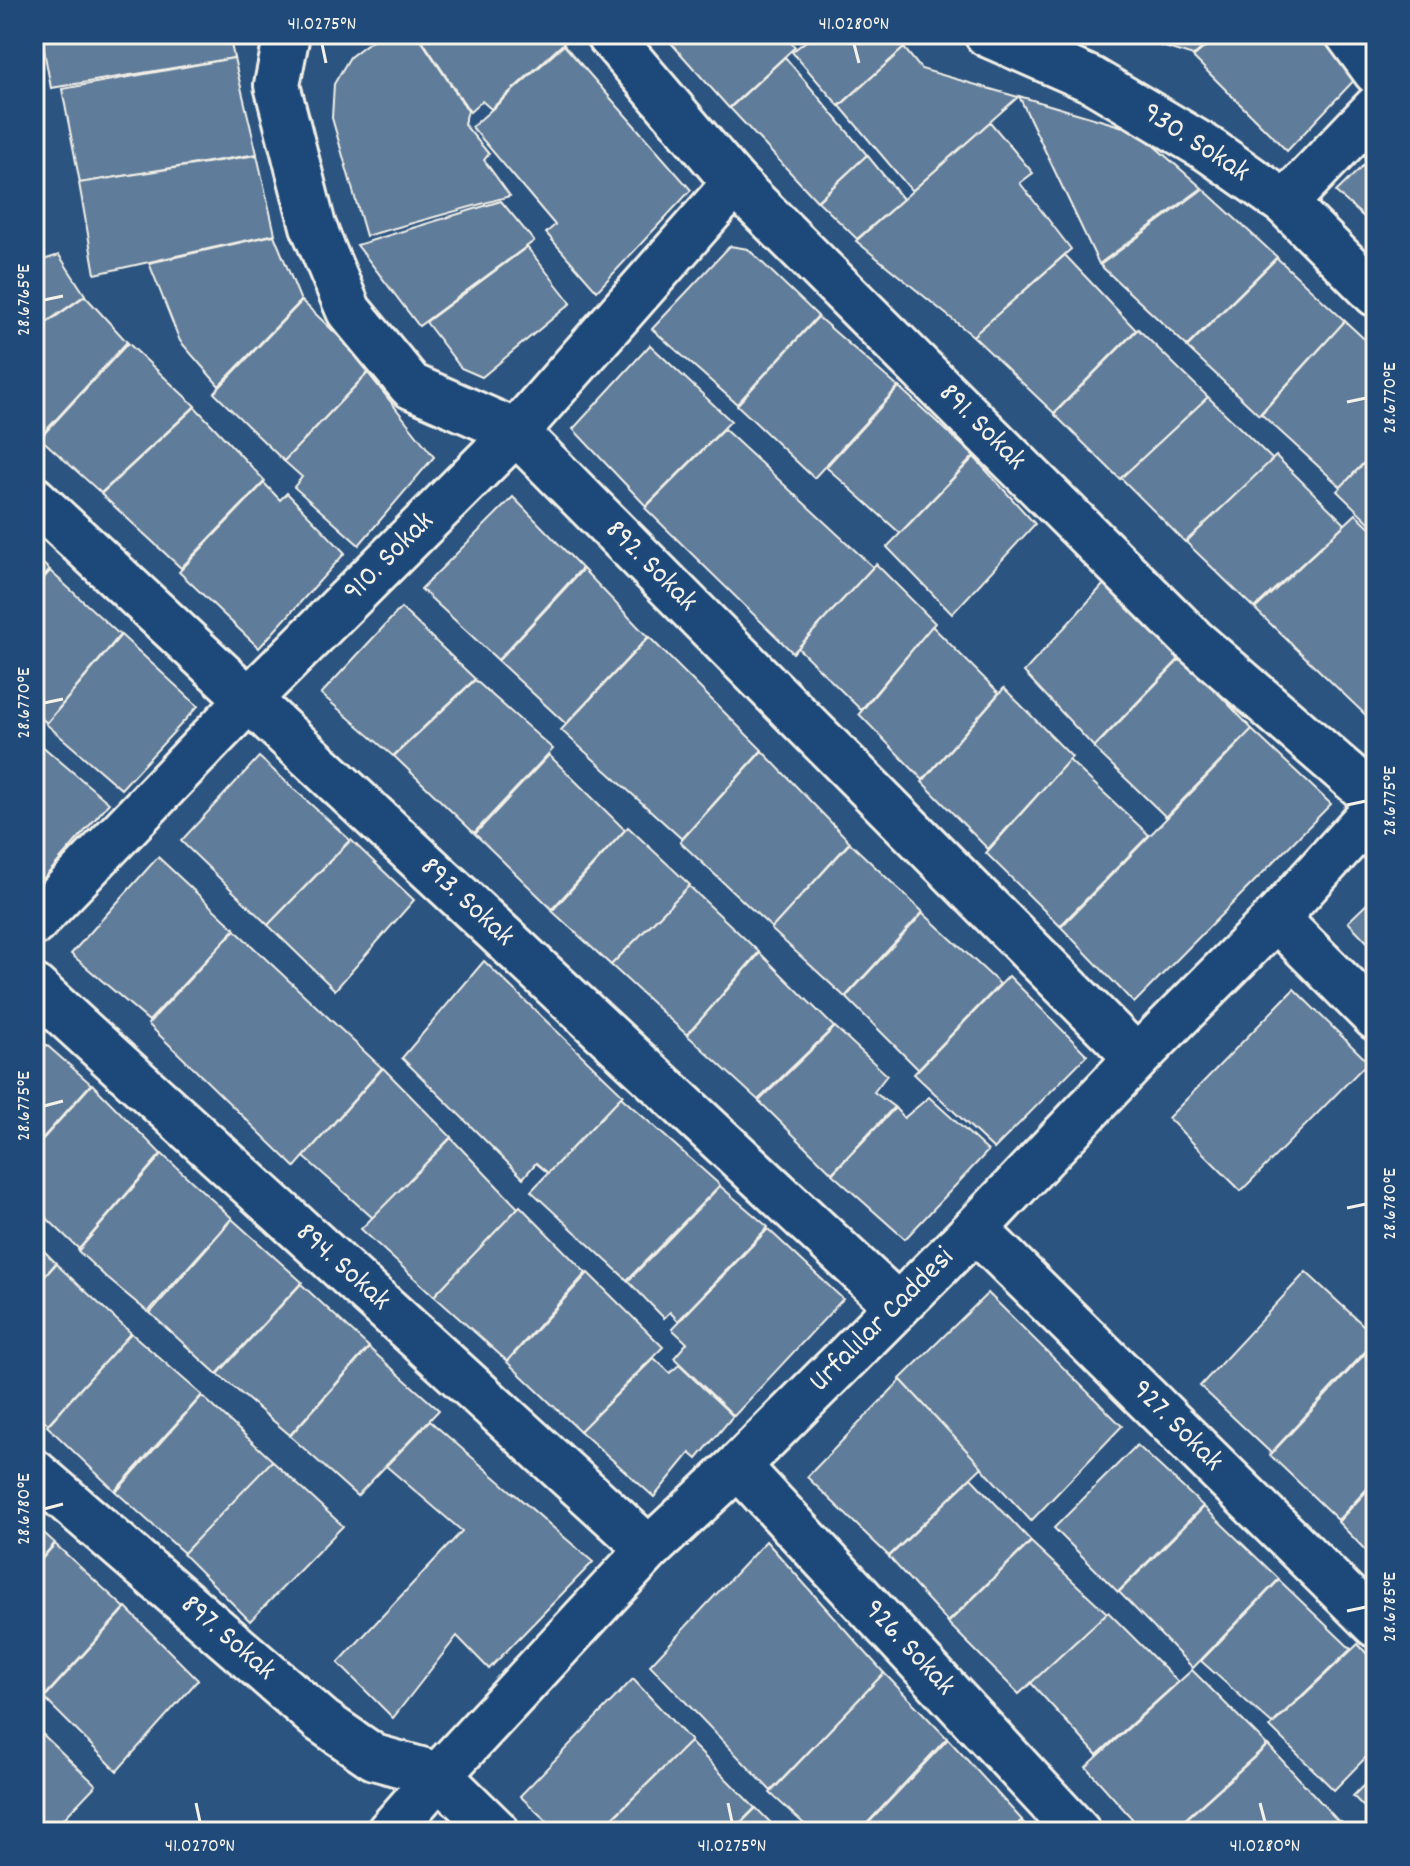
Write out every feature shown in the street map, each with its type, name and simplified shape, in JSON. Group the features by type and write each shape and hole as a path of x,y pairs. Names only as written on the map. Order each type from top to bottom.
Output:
{"street":[{"name":"892. Sokak","path":"287,34 277,85 313,226 349,311 411,386 516,432 1137,1058"},
{"name":"891. Sokak","path":"608,34 735,183 1193,640 1376,799"},
{"name":"930. Sokak","path":"987,34 1092,80 1208,149 1285,203 1376,294"},
{"path":"1348,34 1376,72"},
{"path":"1285,203 1376,108"},
{"name":"910. Sokak","path":"34,923 248,700 516,432 735,183"},
{"name":"893. Sokak","path":"34,499 898,1306"},
{"name":"Urfalılar Caddesi","path":"389,1832 649,1549 738,1466 975,1229 1137,1058 1276,918 1376,808"},
{"path":"1276,918 1376,1018"},
{"name":"894. Sokak","path":"34,987 649,1549"},
{"name":"927. Sokak","path":"975,1229 1376,1625"},
{"name":"926. Sokak","path":"738,1466 1078,1832"},
{"name":"897. Sokak","path":"34,1472 322,1721 374,1757 439,1775"},
{"path":"439,1775 497,1832"}],"building":[{"path":"41,34 229,34 234,58 51,88"},
{"path":"380,34 417,34 468,111 464,124 489,154 484,160 510,196 366,236 332,118 334,84 350,57"},
{"path":"418,34 558,34 565,42 491,109 482,101 470,112"},
{"path":"663,34 784,34 795,47 729,108"},
{"path":"815,34 893,34 904,48 839,106 792,52"},
{"path":"1123,34 1219,34 1193,56"},
{"path":"1221,34 1326,34 1361,73 1287,151 1193,57"},
{"path":"564,45 691,190 597,291 546,233 555,225 472,127"},
{"path":"904,48 921,69 1018,97 912,191 840,106"},
{"path":"785,57 867,155 817,201 730,108"},
{"path":"234,58 257,154 80,183 62,89"},
{"path":"1019,96 1137,131 1202,188 1099,264"},
{"path":"990,122 1033,173 1020,183 1071,249 973,336 856,241"},
{"path":"1376,153 1376,228 1336,192"},
{"path":"257,155 275,234 95,274 79,183"},
{"path":"867,155 903,199 857,239 818,201"},
{"path":"1203,189 1277,257 1187,346 1100,265"},
{"path":"501,201 534,241 419,326 357,245"},
{"path":"274,235 301,301 219,386 180,341 149,263"},
{"path":"730,246 748,249 818,316 737,404 652,329"},
{"path":"527,247 571,303 482,377 461,368 426,322"},
{"path":"59,255 85,295 34,331 34,263"},
{"path":"1065,255 1136,330 1054,413 973,336"},
{"path":"1277,258 1345,321 1259,415 1187,347"},
{"path":"85,296 127,342 39,438 34,433 34,332"},
{"path":"302,301 372,368 284,461 214,393"},
{"path":"818,317 898,387 814,478 737,405"},
{"path":"1345,321 1376,350 1376,450 1341,487 1261,414"},
{"path":"1138,329 1208,397 1120,479 1054,414"},
{"path":"128,343 195,406 101,493 40,438"},
{"path":"650,345 731,421 646,506 573,429"},
{"path":"368,373 434,457 359,545 294,487 302,477 284,461"},
{"path":"899,387 974,456 900,533 826,467"},
{"path":"1208,397 1273,460 1185,542 1121,478"},
{"path":"195,407 265,481 181,568 101,494"},
{"path":"724,429 873,567 793,653 645,508"},
{"path":"1376,451 1376,529 1337,491"},
{"path":"1276,456 1345,524 1254,608 1186,542"},
{"path":"974,457 1035,524 952,614 887,547"},
{"path":"264,483 280,500 287,493 345,553 259,648 179,572"},
{"path":"513,497 582,568 498,660 421,589"},
{"path":"1356,514 1376,533 1376,725 1255,609"},
{"path":"34,556 50,570 34,587"},
{"path":"876,564 935,623 861,710 798,648"},
{"path":"583,569 648,637 566,724 498,661"},
{"path":"50,571 120,635 47,723 34,712 34,589"},
{"path":"1104,584 1182,656 1094,747 1024,672"},
{"path":"401,608 475,679 393,756 321,694"},
{"path":"932,626 999,693 923,780 859,714"},
{"path":"121,635 198,706 121,789 46,724"},
{"path":"649,637 762,750 682,839 561,730"},
{"path":"1183,656 1252,729 1166,817 1094,748"},
{"path":"475,680 553,749 474,833 394,756"},
{"path":"1004,688 1072,757 988,849 922,782"},
{"path":"1252,730 1331,804 1134,1003 1061,927"},
{"path":"34,739 109,803 34,890"},
{"path":"762,751 850,842 772,928 680,842"},
{"path":"549,755 625,830 552,909 475,834"},
{"path":"259,757 350,840 268,925 181,841"},
{"path":"1069,760 1149,835 1060,926 986,853"},
{"path":"628,827 690,885 611,965 552,911"},
{"path":"351,840 414,900 335,990 268,925"},
{"path":"850,843 923,912 845,997 771,929"},
{"path":"158,857 235,929 149,1021 71,954"},
{"path":"689,886 759,952 687,1035 611,965"},
{"path":"1376,895 1376,951 1348,922"},
{"path":"923,913 1000,984 918,1069 846,997"},
{"path":"235,930 382,1068 295,1167 148,1024"},
{"path":"760,953 834,1027 758,1100 687,1035"},
{"path":"484,961 623,1095 548,1173 536,1163 523,1178 402,1058"},
{"path":"1009,976 1087,1055 994,1149 914,1074"},
{"path":"1294,989 1368,1062 1241,1191 1168,1118"},
{"path":"835,1027 887,1075 874,1092 894,1107 832,1173 759,1101"},
{"path":"34,1034 91,1084 34,1148"},
{"path":"383,1068 451,1137 373,1218 304,1157"},
{"path":"92,1084 161,1154 79,1249 34,1206 34,1149"},
{"path":"621,1097 720,1185 627,1280 531,1191"},
{"path":"929,1097 988,1151 905,1239 832,1174 895,1108 904,1118"},
{"path":"451,1138 518,1208 434,1296 361,1229"},
{"path":"162,1154 232,1218 148,1312 78,1251"},
{"path":"720,1186 768,1227 678,1321 670,1312 664,1318 628,1281"},
{"path":"520,1206 586,1273 507,1361 434,1296"},
{"path":"232,1219 302,1282 217,1374 150,1313"},
{"path":"768,1229 843,1299 734,1416 674,1358 687,1343 672,1329"},
{"path":"34,1241 56,1263 34,1288"},
{"path":"56,1264 131,1333 48,1424 34,1411 34,1288"},
{"path":"1306,1272 1376,1340 1271,1453 1200,1386"},
{"path":"588,1273 663,1347 580,1431 507,1362"},
{"path":"301,1284 369,1347 290,1435 218,1374"},
{"path":"988,1293 1122,1426 1031,1521 900,1379"},
{"path":"131,1333 202,1395 115,1491 47,1426"},
{"path":"1376,1342 1376,1479 1338,1520 1270,1455"},
{"path":"369,1348 439,1410 357,1496 290,1436"},
{"path":"654,1358 670,1373 679,1365 733,1416 697,1459 690,1453 654,1497 580,1431"},
{"path":"901,1380 982,1467 889,1556 807,1477"},
{"path":"202,1396 273,1461 184,1553 116,1492"},
{"path":"430,1421 593,1562 489,1669 457,1636 393,1718 338,1663 462,1531 386,1466"},
{"path":"1137,1445 1203,1506 1118,1592 1054,1528"},
{"path":"272,1461 343,1526 250,1621 183,1554"},
{"path":"971,1478 1031,1541 948,1622 889,1557"},
{"path":"1376,1481 1376,1561 1338,1522"},
{"path":"1204,1507 1279,1579 1193,1668 1119,1592"},
{"path":"34,1524 55,1543 34,1567"},
{"path":"766,1541 884,1673 771,1791 650,1665"},
{"path":"1031,1542 1107,1613 1019,1694 948,1623"},
{"path":"55,1544 125,1608 44,1697 34,1688 34,1568"},
{"path":"1279,1580 1351,1649 1272,1724 1201,1661"},
{"path":"126,1608 198,1680 117,1771 44,1698"},
{"path":"1108,1612 1178,1682 1097,1755 1031,1683"},
{"path":"1358,1644 1376,1664 1376,1747 1334,1790 1270,1727"},
{"path":"1192,1670 1267,1745 1171,1832 1144,1832 1086,1767"},
{"path":"884,1673 947,1738 859,1832 813,1832 770,1793"},
{"path":"633,1679 691,1741 598,1832 558,1832 520,1796"},
{"path":"34,1726 96,1785 51,1832 34,1832"},
{"path":"948,1739 1022,1820 1009,1832 860,1832"},
{"path":"690,1742 755,1808 731,1832 599,1832"},
{"path":"1268,1745 1339,1822 1327,1832 1172,1832"},
{"path":"1376,1773 1376,1819 1353,1796"},
{"path":"756,1808 780,1832 732,1832"},
{"path":"1022,1821 1031,1832 1009,1832"},
{"path":"1340,1821 1350,1832 1328,1832"}]}
